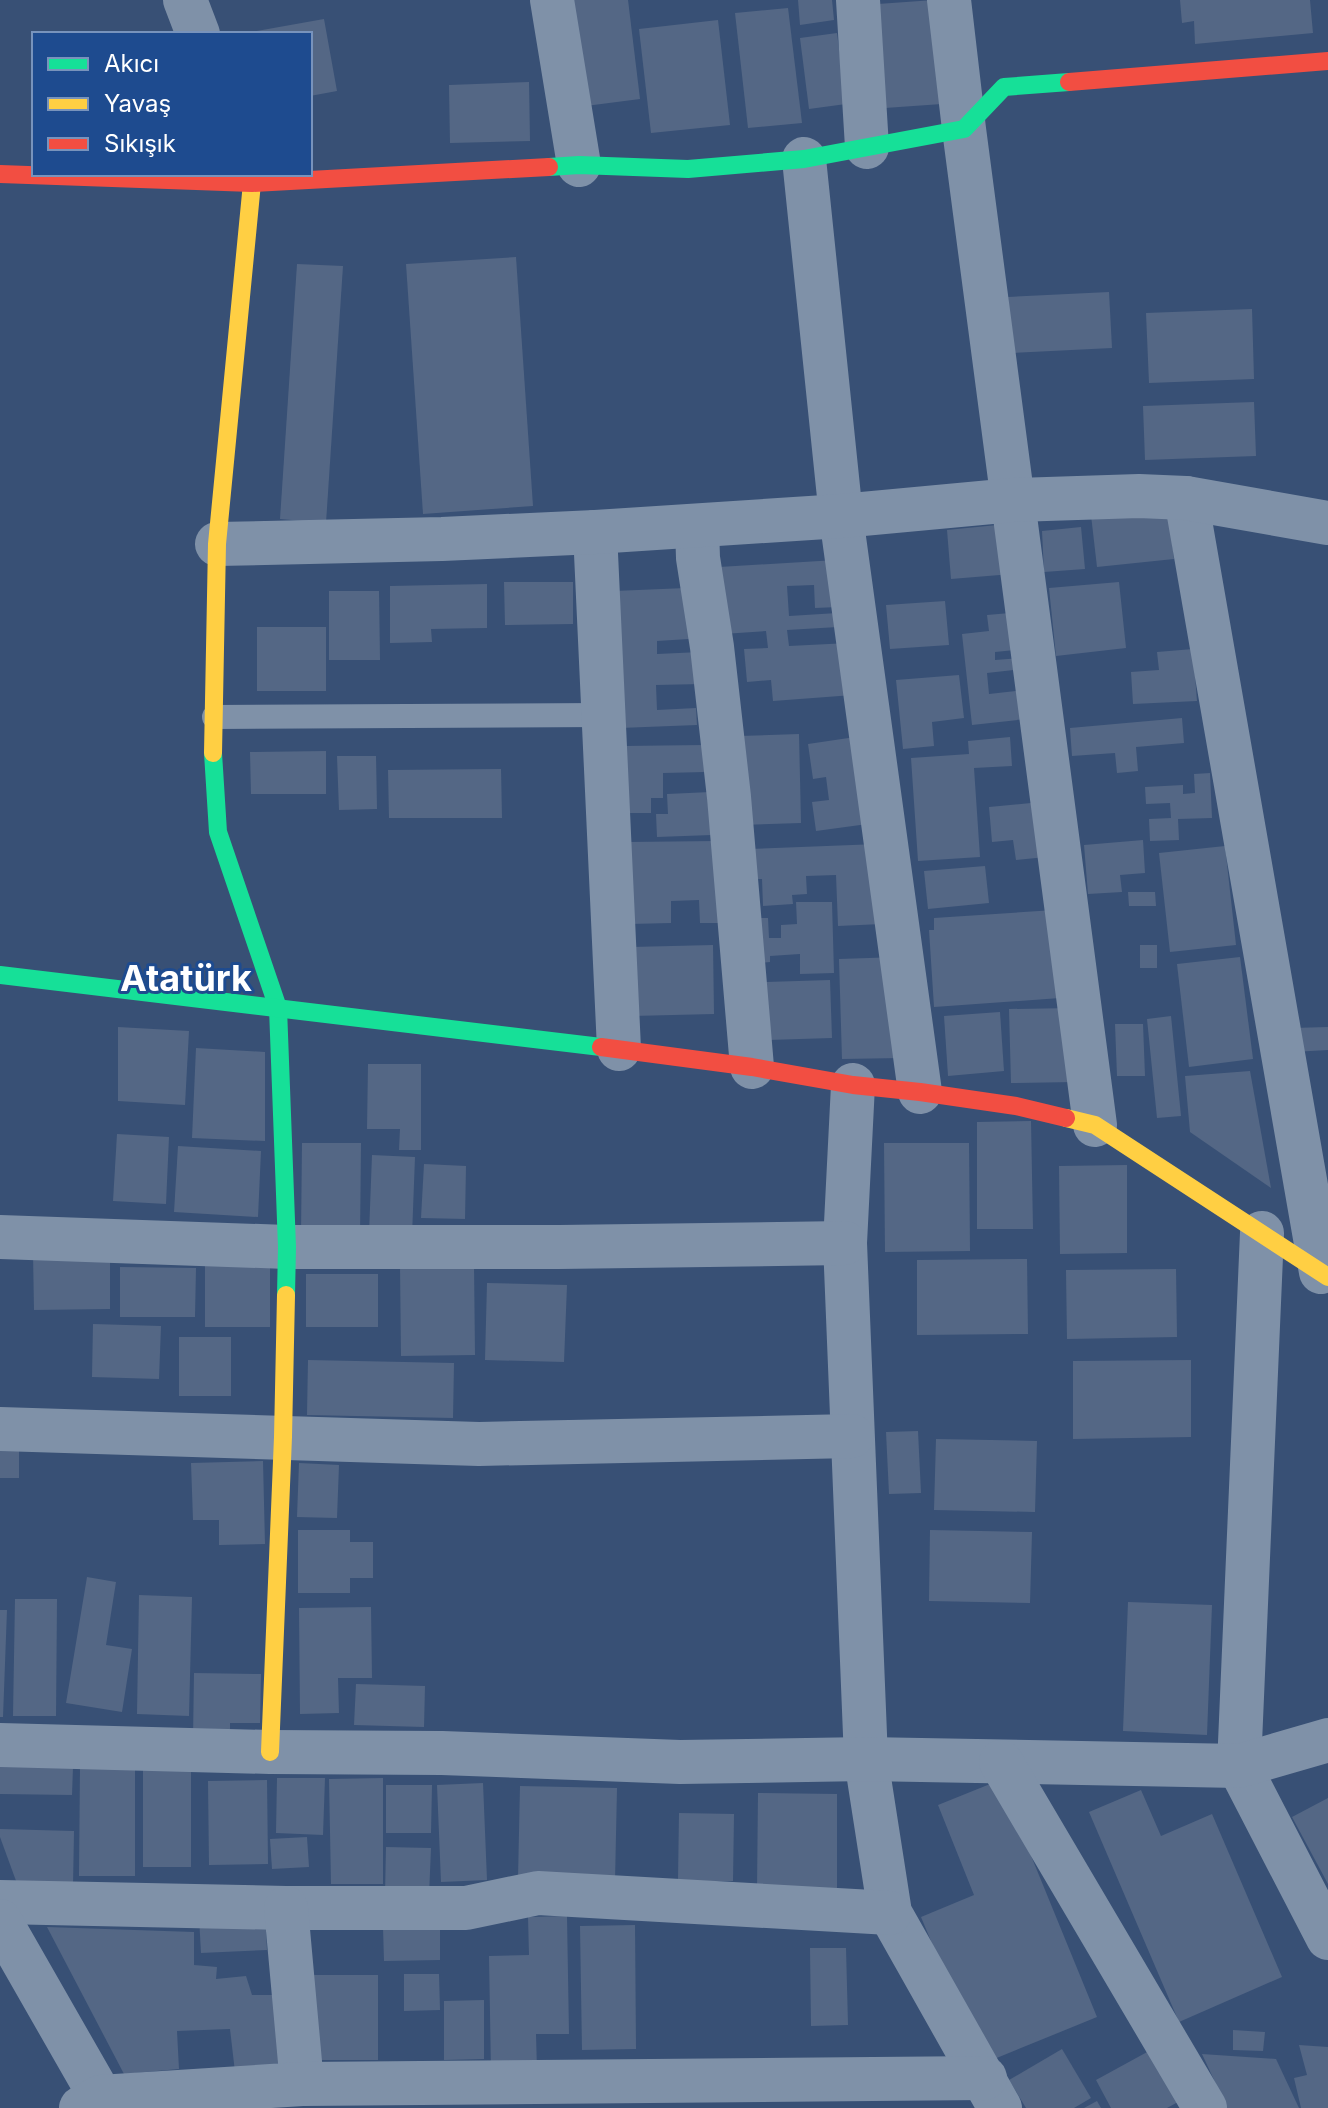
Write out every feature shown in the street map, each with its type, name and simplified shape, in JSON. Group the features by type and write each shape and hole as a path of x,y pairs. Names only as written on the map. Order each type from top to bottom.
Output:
{"street":[{"path":"185,0 197,32"},
{"path":"552,0 579,165"},
{"path":"858,0 867,147"},
{"path":"949,0 1095,1125"},
{"path":"100,176 250,179 579,165 688,169 804,159 964,129 1004,87 1328,61"},
{"path":"804,159 841,516 920,1092"},
{"path":"0,174 32,175"},
{"path":"250,179 217,544 213,761 218,832 278,1008 287,1247 270,1752"},
{"path":"217,544 442,539 697,527 1013,500 1139,496 1186,498 1328,523"},
{"path":"1186,498 1325,1274"},
{"path":"697,527 698,558 712,647 729,797 752,1067"},
{"path":"595,532 619,1049"},
{"path":"0,975 619,1049 1016,1106 1095,1125 1325,1274"},
{"path":"853,1085 845,1243 866,1759 890,1913 993,2093"},
{"path":"1262,1233 1239,1766 1328,1938"},
{"path":"0,1237 287,1247 845,1243"},
{"path":"0,1429 479,1444 852,1436"},
{"path":"0,1745 442,1753 680,1762 866,1759 1239,1766 1328,1740"},
{"path":"1001,1762 1205,2108"},
{"path":"0,1902 466,1908 538,1893 890,1913"},
{"path":"286,1908 302,2084"},
{"path":"0,1921 96,2104 302,2084 993,2093"}],"lane":[{"path":"214,717 604,715"}],"building":[{"path":"565,0 628,0 640,99 578,107"},
{"path":"798,0 832,0 834,20 800,25"},
{"path":"934,0 942,104 885,108 878,4"},
{"path":"1180,0 1310,0 1313,33 1195,44 1194,21 1182,23"},
{"path":"788,8 802,123 748,128 735,13"},
{"path":"324,19 337,91 312,96 312,32 251,32"},
{"path":"718,20 730,125 651,133 639,29"},
{"path":"837,33 846,104 809,109 800,38"},
{"path":"529,82 530,141 450,143 449,85"},
{"path":"516,257 533,506 423,514 406,264"},
{"path":"297,264 343,266 326,523 280,519"},
{"path":"1109,292 1112,348 1011,353 1008,297"},
{"path":"1252,309 1254,379 1149,383 1146,313"},
{"path":"1254,402 1256,456 1145,460 1143,406"},
{"path":"1168,506 1174,559 1097,567 1091,515"},
{"path":"1007,524 1012,574 951,579 947,530"},
{"path":"1081,527 1085,569 1044,572 1042,531"},
{"path":"836,560 838,607 815,608 814,585 787,586 789,616 837,613 838,627 787,630 789,646 849,643 853,695 773,701 771,680 747,682 744,649 768,648 766,631 723,634 719,567"},
{"path":"504,582 573,582 573,624 505,625"},
{"path":"1119,582 1126,648 1056,656 1049,588"},
{"path":"487,584 487,628 431,629 432,642 390,643 390,586"},
{"path":"686,588 689,639 657,641 657,654 700,652 702,684 656,685 657,710 696,708 697,725 620,728 614,591"},
{"path":"329,591 379,591 380,660 329,660"},
{"path":"945,601 949,645 890,649 886,605"},
{"path":"1010,613 1015,650 995,652 995,660 1021,658 1022,669 987,673 989,694 1032,689 1035,718 972,725 962,634 989,631 987,615"},
{"path":"257,627 326,627 326,691 257,691"},
{"path":"1193,649 1197,701 1133,704 1131,672 1159,670 1157,652"},
{"path":"959,675 964,718 932,722 934,746 903,749 896,680"},
{"path":"1182,718 1184,743 1136,747 1138,771 1117,773 1115,753 1072,756 1070,728"},
{"path":"799,734 801,823 740,825 739,736"},
{"path":"862,736 875,823 816,831 812,802 829,800 826,777 813,779 808,744"},
{"path":"1010,737 1012,766 974,768 980,857 918,861 911,758 969,754 968,741"},
{"path":"704,745 705,772 663,773 663,798 651,798 651,813 623,813 623,746"},
{"path":"326,751 326,794 251,794 250,752"},
{"path":"337,756 376,756 377,809 339,810"},
{"path":"501,769 502,818 389,818 388,770"},
{"path":"1210,773 1212,818 1178,819 1179,840 1150,841 1149,819 1171,818 1170,803 1146,804 1145,787 1183,785 1183,794 1195,793 1194,774"},
{"path":"710,792 712,835 657,837 656,814 668,814 667,794"},
{"path":"1041,802 1046,857 1016,860 1013,840 992,842 989,807"},
{"path":"1143,840 1145,873 1120,875 1122,892 1088,894 1084,845"},
{"path":"716,841 718,923 700,923 699,900 671,901 671,923 630,924 628,842"},
{"path":"878,844 882,924 838,926 836,875 806,876 807,894 792,895 793,904 763,906 762,879 751,879 749,849"},
{"path":"1225,846 1236,945 1170,952 1159,853"},
{"path":"985,866 989,903 928,909 924,871"},
{"path":"1128,892 1155,892 1156,906 1129,906"},
{"path":"796,902 832,902 834,973 800,974 800,954 770,956 770,962 759,963 758,918 768,918 769,938 781,938 781,925 797,924"},
{"path":"1054,910 1060,998 934,1007 929,930 934,930 934,918"},
{"path":"713,945 714,1014 632,1016 631,947"},
{"path":"1140,945 1157,945 1157,968 1140,968"},
{"path":"898,957 901,1058 842,1059 839,959"},
{"path":"1240,957 1253,1059 1189,1067 1177,964"},
{"path":"830,980 832,1038 768,1040 766,982"},
{"path":"1073,1008 1075,1082 1011,1083 1009,1009"},
{"path":"1000,1012 1004,1071 948,1076 944,1016"},
{"path":"1171,1016 1181,1116 1157,1118 1147,1019"},
{"path":"1115,1024 1143,1024 1145,1076 1117,1076"},
{"path":"118,1027 189,1031 185,1105 118,1101"},
{"path":"1328,1027 1328,1050 1293,1052 1292,1028"},
{"path":"196,1048 265,1052 265,1141 192,1138"},
{"path":"368,1064 421,1064 421,1150 399,1150 400,1129 367,1129"},
{"path":"1250,1071 1271,1188 1190,1132 1185,1076"},
{"path":"1031,1121 1033,1229 977,1229 977,1122"},
{"path":"117,1134 169,1137 166,1204 113,1201"},
{"path":"302,1143 361,1143 360,1236 301,1236"},
{"path":"884,1143 969,1143 970,1251 885,1252"},
{"path":"178,1146 261,1151 258,1217 174,1212"},
{"path":"372,1155 415,1157 412,1236 369,1234"},
{"path":"424,1164 466,1166 465,1219 421,1218"},
{"path":"1127,1165 1127,1253 1060,1254 1059,1166"},
{"path":"110,1251 110,1309 34,1310 33,1252"},
{"path":"1027,1259 1028,1334 917,1335 917,1260"},
{"path":"205,1262 270,1262 270,1327 205,1327"},
{"path":"400,1265 474,1265 475,1355 401,1356"},
{"path":"120,1267 196,1268 195,1317 120,1317"},
{"path":"1176,1269 1177,1337 1067,1339 1066,1270"},
{"path":"306,1274 378,1274 378,1327 306,1327"},
{"path":"487,1283 567,1285 564,1362 485,1360"},
{"path":"93,1324 161,1326 159,1379 92,1377"},
{"path":"179,1337 231,1337 231,1396 179,1396"},
{"path":"308,1360 454,1363 453,1418 307,1415"},
{"path":"1191,1360 1191,1437 1073,1439 1073,1361"},
{"path":"918,1431 921,1493 889,1494 886,1432"},
{"path":"936,1439 1037,1441 1035,1512 934,1510"},
{"path":"0,1442 19,1442 19,1478 0,1478"},
{"path":"263,1461 265,1544 219,1545 219,1520 193,1520 191,1463"},
{"path":"299,1463 339,1465 337,1518 297,1517"},
{"path":"298,1530 350,1530 350,1542 373,1542 373,1578 350,1578 350,1593 298,1593"},
{"path":"930,1530 1032,1532 1030,1603 929,1601"},
{"path":"87,1577 116,1582 106,1645 132,1649 122,1712 66,1703"},
{"path":"139,1595 192,1597 189,1716 137,1714"},
{"path":"15,1599 57,1599 56,1716 13,1716"},
{"path":"1128,1602 1212,1605 1207,1735 1123,1731"},
{"path":"371,1607 372,1678 338,1678 339,1713 300,1714 299,1608"},
{"path":"0,1610 7,1610 3,1717 0,1717"},
{"path":"194,1673 261,1674 260,1723 230,1723 230,1739 193,1738"},
{"path":"356,1684 425,1686 424,1727 354,1725"},
{"path":"0,1765 73,1767 72,1795 0,1794"},
{"path":"80,1767 135,1767 135,1876 79,1876"},
{"path":"143,1770 191,1770 191,1867 143,1867"},
{"path":"277,1778 325,1778 323,1835 276,1833"},
{"path":"383,1778 383,1884 331,1884 329,1779"},
{"path":"267,1780 268,1864 209,1865 208,1781"},
{"path":"1000,1780 1097,2017 982,2064 921,1917 974,1895 938,1805"},
{"path":"483,1783 487,1880 441,1882 437,1785"},
{"path":"386,1785 432,1785 431,1833 386,1833"},
{"path":"520,1786 617,1788 615,1881 518,1879"},
{"path":"1141,1790 1161,1836 1212,1814 1282,1977 1179,2022 1089,1812"},
{"path":"758,1793 837,1794 837,1891 757,1891"},
{"path":"1328,1798 1328,1884 1292,1817"},
{"path":"679,1813 734,1814 733,1881 678,1881"},
{"path":"0,1829 74,1831 73,1886 19,1889 0,1837"},
{"path":"307,1837 309,1867 272,1869 270,1839"},
{"path":"386,1847 431,1848 429,1896 385,1895"},
{"path":"265,1913 267,1950 201,1953 199,1917"},
{"path":"567,1916 569,2034 536,2034 537,2070 491,2072 489,1956 529,1955 528,1917"},
{"path":"635,1925 636,2049 582,2050 580,1926"},
{"path":"47,1927 194,1932 194,1965 217,1967 216,1979 246,1976 252,1995 277,1995 284,2062 235,2072 230,2029 177,2031 179,2069 124,2074"},
{"path":"383,1927 440,1927 440,1960 384,1961"},
{"path":"810,1948 846,1948 848,2025 811,2026"},
{"path":"404,1974 439,1974 440,2010 404,2011"},
{"path":"307,1975 378,1975 378,2060 307,2060"},
{"path":"484,2000 484,2059 444,2060 444,2001"},
{"path":"1233,2030 1265,2032 1263,2051 1233,2050"},
{"path":"1299,2045 1328,2047 1328,2108 1301,2108 1294,2078 1307,2075"},
{"path":"1062,2049 1091,2098 1074,2108 1026,2108 1009,2080"},
{"path":"1149,2051 1178,2102 1167,2108 1111,2108 1096,2080"},
{"path":"1202,2054 1276,2059 1299,2108 1227,2108"},
{"path":"1097,2101 1101,2108 1084,2108"}],"traffic: fast":[{"path":"549,167 579,165 688,169 804,159 964,129 1004,87 1069,82"},
{"path":"213,753 218,832 278,1008 286,1295"},
{"path":"0,975 601,1047"}],"traffic: slow":[{"path":"213,753 217,544 252,183 249,176"},
{"path":"1066,1118 1095,1125 1328,1277"},
{"path":"270,1752 286,1295"}],"traffic: jam":[{"path":"1069,82 1328,61"},
{"path":"56,176 252,183 549,167"},
{"path":"0,174 32,175"},
{"path":"601,1047 1016,1106 1066,1118"}],"district":[{"name":"Atatürk","path":"186,978"}]}
